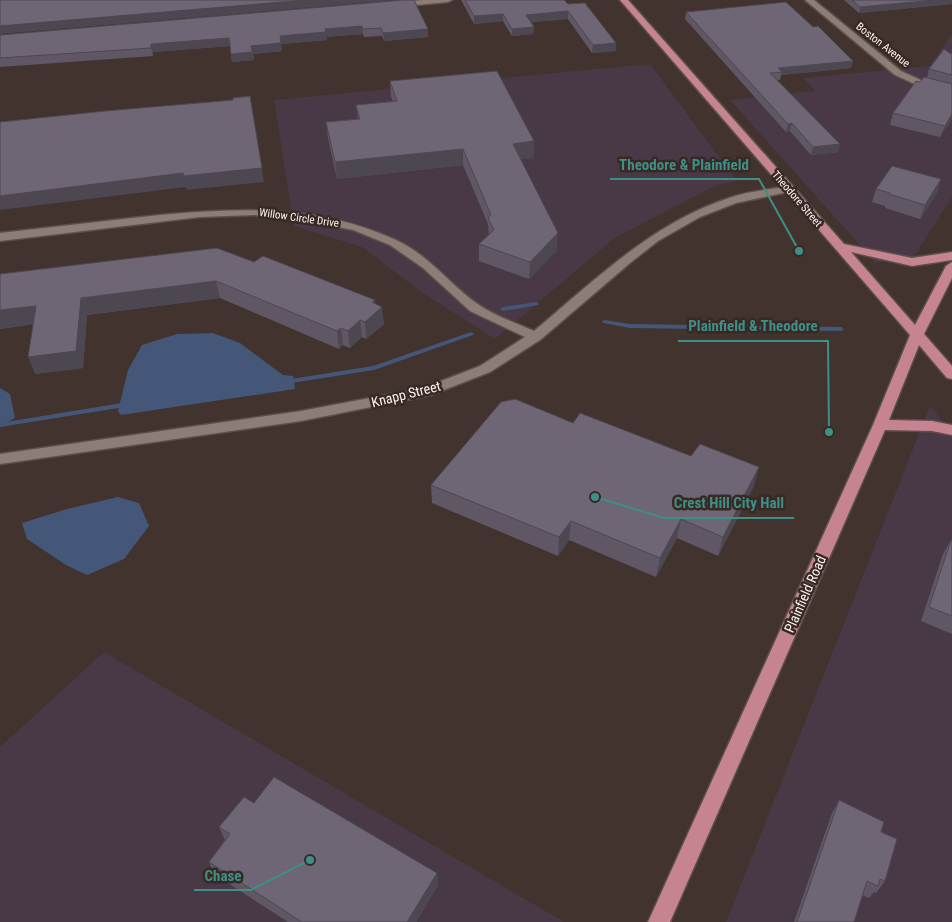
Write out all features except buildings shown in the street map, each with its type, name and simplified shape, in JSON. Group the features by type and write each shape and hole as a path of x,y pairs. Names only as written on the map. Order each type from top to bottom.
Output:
{"main road":[{"name":"Theodore Street","path":"624,0 952,375"},
{"path":"838,246 912,262 952,256"},
{"name":"Plainfield Road","path":"659,922 880,425 916,336 952,266"},
{"path":"880,425 932,426 952,430"}],"street":[{"path":"385,6 448,0"},
{"name":"Boston Avenue","path":"809,0 898,73 922,84 952,92"},
{"name":"Knapp Street","path":"0,460 301,416 426,392 485,369 535,337 626,260 654,239 696,215 733,200 788,189"},
{"name":"Willow Circle Drive","path":"0,237 200,214 256,212 356,227 394,243 427,265 475,308 535,337"}],"shaded area":[{"path":"952,34 952,197 913,258 876,263 730,100 815,91 803,78 929,66"},
{"path":"650,64 737,181 717,185 616,237 495,339 420,291 362,247 294,226 274,100"},
{"path":"930,406 952,432 952,922 726,922"},
{"path":"104,652 564,922 0,922 0,747"}],"water":[{"path":"213,333 240,343 283,375 293,376 295,389 121,415 118,411 128,370 142,345 177,334"},
{"path":"0,388 10,394 15,418 0,426"},
{"path":"118,497 139,503 149,526 124,559 87,575 66,565 27,539 22,523 67,509"}],"waterway":[{"path":"503,309 536,304"},
{"path":"605,322 630,326 841,329"},
{"path":"285,382 374,368 471,334"},
{"path":"0,425 128,404"}],"place":[{"name":"Theodore & Plainfield","path":"799,251"},
{"name":"Plainfield & Theodore","path":"829,432"},
{"name":"Crest Hill City Hall","path":"595,497"},
{"name":"Chase","path":"310,860"}]}
